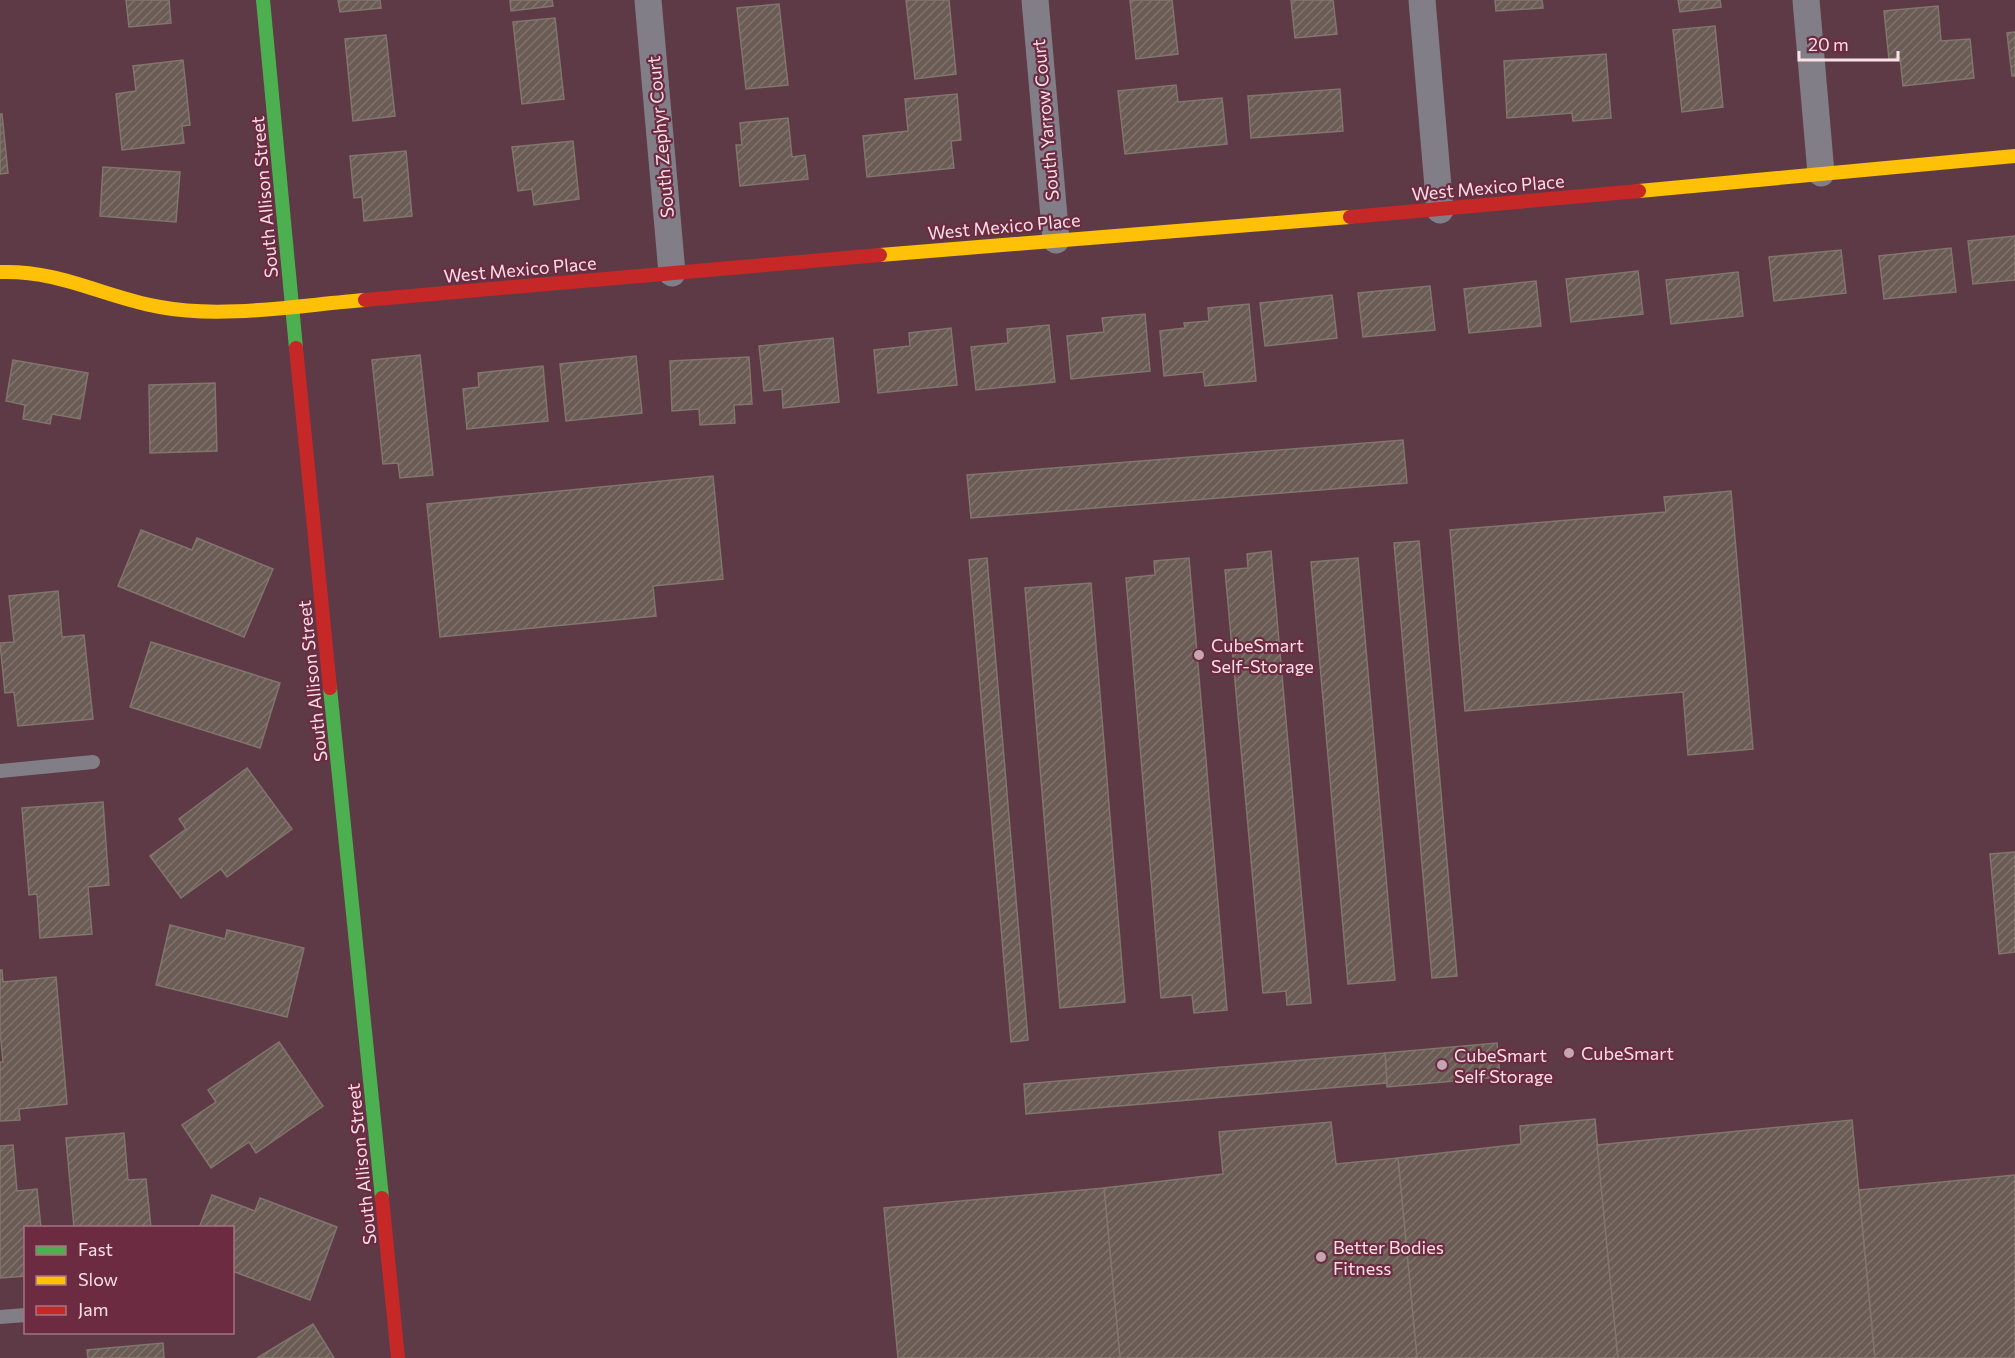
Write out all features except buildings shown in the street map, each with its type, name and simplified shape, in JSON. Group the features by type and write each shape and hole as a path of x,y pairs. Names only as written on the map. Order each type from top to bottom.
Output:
{"street":[{"name":"South Allison Street","path":"263,0 398,1358"},
{"name":"South Zephyr Court","path":"648,0 672,273"},
{"name":"South Yarrow Court","path":"1035,0 1056,240"},
{"path":"1422,0 1440,210"},
{"path":"1806,0 1821,173"},
{"name":"West Mexico Place","path":"0,272 11,270 48,274 84,283 149,305 190,311 292,307 1056,240 1440,210 2015,156"}],"lane":[{"path":"0,771 93,762"},
{"path":"0,1317 24,1315"}],"traffic: fast":[{"path":"263,0 296,348"},
{"path":"330,688 382,1198"}],"traffic: slow":[{"path":"1639,191 2015,156"},
{"path":"880,255 1350,217"},
{"path":"0,272 43,275 139,303 209,312 262,310 365,300"}],"traffic: jam":[{"path":"1350,217 1639,191"},
{"path":"365,300 880,255"},
{"path":"296,348 330,688"},
{"path":"382,1198 398,1358"}],"place":[{"name":"CubeSmart Self-Storage","path":"1199,655"},
{"name":"CubeSmart","path":"1569,1053"},
{"name":"CubeSmart Self Storage","path":"1442,1065"},
{"name":"Better Bodies Fitness","path":"1321,1257"}]}
